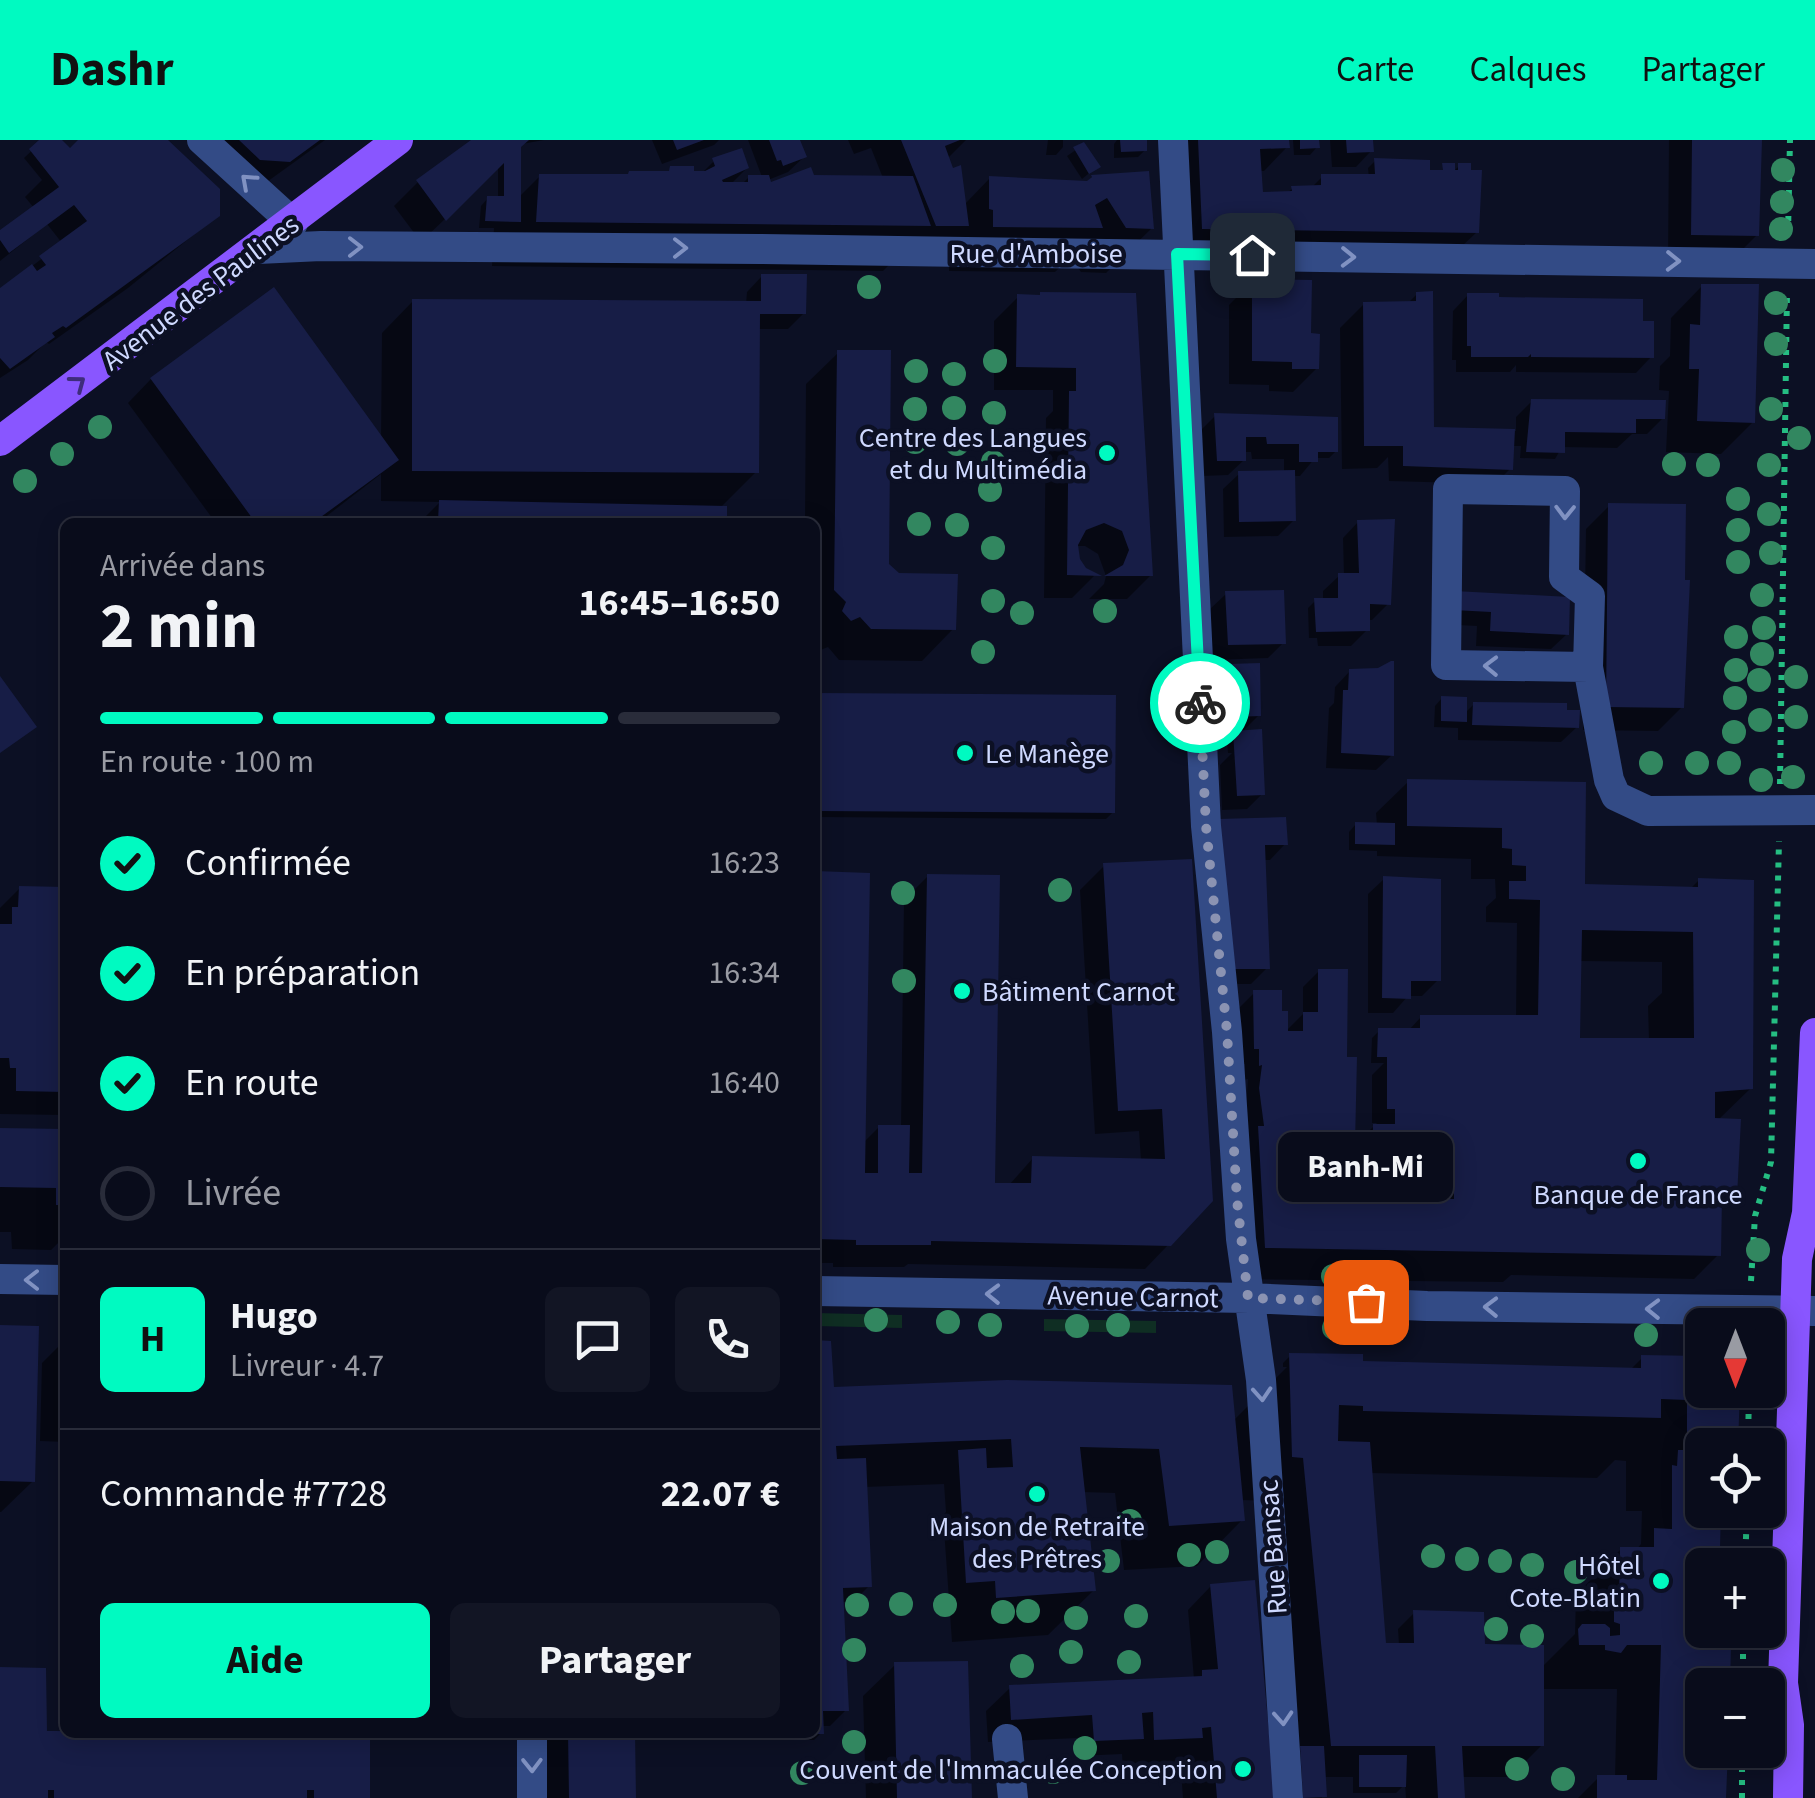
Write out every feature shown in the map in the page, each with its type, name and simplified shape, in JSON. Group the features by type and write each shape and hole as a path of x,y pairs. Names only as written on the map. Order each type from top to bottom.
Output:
{"main road":[{"name":"Avenue des Paulines","path":"0,442 398,140"},
{"path":"1788,1798 1789,1725 1784,1683 1805,1311 1797,1258 1807,1214 1815,1033"}],"street":[{"path":"202,140 293,222"},
{"name":"Rue Bansac","path":"1173,140 1206,826 1227,1032 1237,1200 1261,1380 1288,1798"},
{"name":"Rue d'Amboise","path":"258,249 341,246 1801,263"},
{"path":"1588,668 1446,665 1448,489 1566,491 1564,577 1590,596 1588,668 1609,780 1616,796 1648,811 1815,810"},
{"path":"0,1279 60,1280"},
{"name":"Avenue Carnot","path":"820,1291 1805,1311"},
{"path":"532,1738 532,1798"},
{"path":"1007,1739 1013,1798"}],"path":[{"path":"1790,140 1801,263"},
{"path":"1742,1768 1742,1798"}],"green space":[{"path":"820,1313 902,1315 902,1328 820,1326"},
{"path":"1044,1319 1156,1321 1156,1333 1044,1331"}],"building":[{"path":"39,140 62,140 70,148 78,140 168,140 220,189 220,216 66,328 52,333 55,337 10,369 0,358 0,288 32,264 37,271 46,265 39,256 87,221 74,205 9,253 0,240 0,230 59,187 29,149"},
{"path":"239,140 320,140 290,162 260,160"},
{"path":"471,140 529,140 521,147 521,222 485,221 487,196 504,196 504,163 446,221 416,180"},
{"path":"673,140 704,140 677,150"},
{"path":"769,140 800,140 807,157 783,166"},
{"path":"901,140 960,140 945,146 953,168 961,165 969,226 936,226"},
{"path":"1120,140 1147,140 1147,151 1121,152"},
{"path":"1198,140 1289,140 1290,148 1260,149 1263,192 1321,185 1321,174 1375,174 1374,158 1430,160 1430,170 1443,170 1442,163 1455,163 1458,170 1458,163 1471,163 1471,170 1482,170 1479,233 1202,229"},
{"path":"1300,140 1319,140 1320,148 1300,149"},
{"path":"1346,140 1373,140 1374,152 1347,153"},
{"path":"1692,140 1762,140 1759,236 1691,235"},
{"path":"1084,142 1101,167 1089,174 1073,147"},
{"path":"742,148 749,168 723,182 748,182 748,175 769,175 771,182 811,167 814,175 913,176 931,226 536,222 539,174 628,174 669,171 670,166 694,166 694,171 705,171 715,166 712,158"},
{"path":"1149,171 1154,229 1126,228 1107,198 1095,205 1103,228 993,227 989,176 1087,181 1091,175"},
{"path":"761,274 807,274 806,314 760,314 759,473 412,471 412,299 761,301"},
{"path":"1252,279 1312,280 1311,333 1320,334 1319,369 1292,369 1292,362 1252,361"},
{"path":"1701,284 1759,284 1755,423 1697,421 1699,369 1689,369 1690,324 1700,325"},
{"path":"274,287 399,460 319,518 252,518 150,378"},
{"path":"1433,291 1434,427 1515,429 1513,470 1403,466 1403,446 1364,446 1363,302 1416,301 1416,292"},
{"name":"Centre des Langues et du Multimédia","path":"1136,293 1153,576 1104,576 1123,565 1129,550 1122,531 1104,523 1086,530 1078,545 1086,568 1102,576 1067,575 1069,391 1076,391 1076,368 1016,367 1017,294"},
{"path":"1467,293 1643,299 1643,321 1654,321 1654,358 1531,354 1471,357 1471,346 1467,346"},
{"path":"837,350 891,350 889,564 899,573 958,574 956,630 871,629 860,617 851,621 842,611 846,602 834,590"},
{"path":"1531,399 1666,400 1665,419 1636,419 1636,433 1565,432 1565,453 1526,452"},
{"path":"1214,413 1338,417 1338,452 1318,452 1318,462 1299,462 1299,444 1267,444 1266,437 1246,437 1246,461 1217,461"},
{"path":"1295,470 1296,521 1239,522 1238,471"},
{"path":"439,500 727,506 727,518 438,518"},
{"path":"1608,503 1686,504 1685,580 1690,580 1684,708 1606,707"},
{"path":"1395,519 1391,605 1370,604 1370,631 1316,632 1314,598 1338,598 1338,573 1359,573 1357,520"},
{"path":"1284,590 1286,644 1228,645 1225,591"},
{"path":"1454,591 1570,597 1569,635 1490,631 1491,612 1453,610"},
{"path":"1391,661 1394,756 1341,753 1343,690 1348,690 1349,669 1378,668"},
{"path":"1260,663 1261,716 1232,717 1229,664"},
{"path":"0,676 37,727 0,753"},
{"name":"Le Manège","path":"820,693 1116,695 1115,813 820,811"},
{"path":"1441,696 1467,697 1467,722 1441,721"},
{"path":"1473,702 1567,703 1567,710 1580,710 1579,728 1472,725"},
{"path":"1262,729 1265,795 1237,796 1233,731"},
{"path":"1407,779 1586,782 1585,884 1698,887 1698,878 1754,880 1753,1089 1715,1092 1715,1118 1741,1119 1737,1197 1722,1196 1721,1256 1265,1248 1258,1126 1264,1126 1259,1088 1262,1065 1259,1066 1259,1049 1254,1049 1253,990 1282,990 1282,1011 1288,1011 1288,1031 1303,1031 1303,1012 1318,1012 1318,969 1348,969 1347,1057 1357,1057 1354,1187 1389,1187 1389,1198 1421,1199 1421,1186 1433,1186 1433,1199 1454,1199 1454,1158 1420,1157 1421,1164 1391,1164 1391,1179 1372,1179 1373,1124 1395,1124 1395,1109 1387,1109 1387,1057 1377,1057 1378,1028 1420,1028 1420,1015 1538,1015 1540,900 1509,899 1509,881 1526,881 1526,866 1512,865 1512,849 1502,848 1502,828 1407,826","holes":["1582,930 1693,932 1694,1038 1580,1038"]},
{"path":"1286,817 1288,845 1265,845 1270,969 1235,969 1218,819"},
{"path":"1355,822 1395,823 1395,845 1355,844"},
{"name":"Bâtiment Carnot","path":"1192,859 1213,1201 1171,1246 931,1241 931,1245 856,1245 856,1240 820,1239 820,871 870,873 865,1173 878,1173 878,1125 910,1125 909,1173 922,1173 927,874 1000,875 995,1183 1031,1183 1032,1156 1165,1159 1162,1109 1118,1111 1103,863"},
{"path":"1383,876 1441,879 1441,981 1411,981 1411,999 1382,998"},
{"path":"19,886 60,887 60,1092 16,1091 16,1068 10,1068 9,1058 0,1058 0,924 12,924 12,907 18,907"},
{"path":"0,1128 60,1129 60,1205 56,1205 56,1188 0,1187"},
{"path":"0,1325 39,1326 35,1482 0,1481"},
{"path":"820,1340 831,1341 834,1387 1007,1380 1232,1385 1245,1521 1169,1526 1159,1449 1080,1447 1096,1591 996,1598 995,1581 966,1583 958,1450 986,1448 987,1468 1013,1467 1011,1439 836,1446 837,1459 866,1458 872,1587 843,1588 849,1711 823,1711 824,1734 820,1734"},
{"path":"1289,1353 1363,1354 1363,1361 1641,1368 1641,1355 1685,1356 1685,1400 1661,1399 1661,1418 1363,1411 1363,1406 1339,1405 1338,1441 1370,1442 1386,1643 1414,1643 1413,1610 1484,1612 1485,1644 1544,1645 1544,1746 1462,1746 1465,1798 1438,1798 1435,1746 1331,1746 1303,1458 1292,1457"},
{"path":"1687,1408 1739,1408 1739,1428 1687,1428"},
{"path":"1678,1450 1685,1450 1685,1528 1721,1528 1720,1548 1685,1548 1685,1648 1731,1648 1730,1668 1685,1668 1685,1768 1727,1768 1726,1798 1597,1798 1597,1775 1657,1780 1661,1645 1627,1645 1621,1653 1605,1650 1605,1645 1579,1645 1578,1629 1582,1624 1605,1624 1610,1628 1610,1636 1620,1635 1620,1624 1614,1622 1614,1601 1619,1598 1620,1547 1654,1547 1654,1528 1672,1529 1672,1465 1677,1466"},
{"path":"1255,1580 1275,1798 1217,1798 1211,1727 1202,1728 1203,1738 1154,1740 1153,1712 1142,1713 1144,1739 1094,1741 1092,1715 1011,1720 1009,1685 1202,1676 1202,1670 1218,1669 1210,1584"},
{"path":"968,1661 972,1798 897,1798 894,1662"},
{"path":"0,1667 46,1668 47,1731 60,1731 60,1738 370,1738 370,1798 314,1798 314,1790 307,1790 307,1798 54,1798 54,1790 48,1790 48,1798 0,1798"},
{"path":"568,1738 635,1738 636,1798 569,1798"},
{"path":"1300,1746 1324,1746 1327,1797 1303,1798"},
{"path":"1359,1755 1407,1755 1406,1787 1359,1787"}],"way so far":[{"path":"1200,703 1206,826 1248,1298 1366,1302"}],"place":[{"name":"Centre des Langues et du Multimédia","path":"1107,453"},
{"name":"Le Manège","path":"965,753"},
{"name":"Bâtiment Carnot","path":"962,991"},
{"name":"Banque de France","path":"1638,1161"},
{"name":"Banh-Mi","path":"1366,1302"},
{"name":"Maison de Retraite des Prêtres","path":"1037,1494"},
{"name":"Hôtel Cote-Blatin","path":"1661,1581"},
{"name":"Couvent de l'Immaculée Conception","path":"1243,1769"}],"route":[{"path":"1200,703 1177,254 1252,255"}]}
